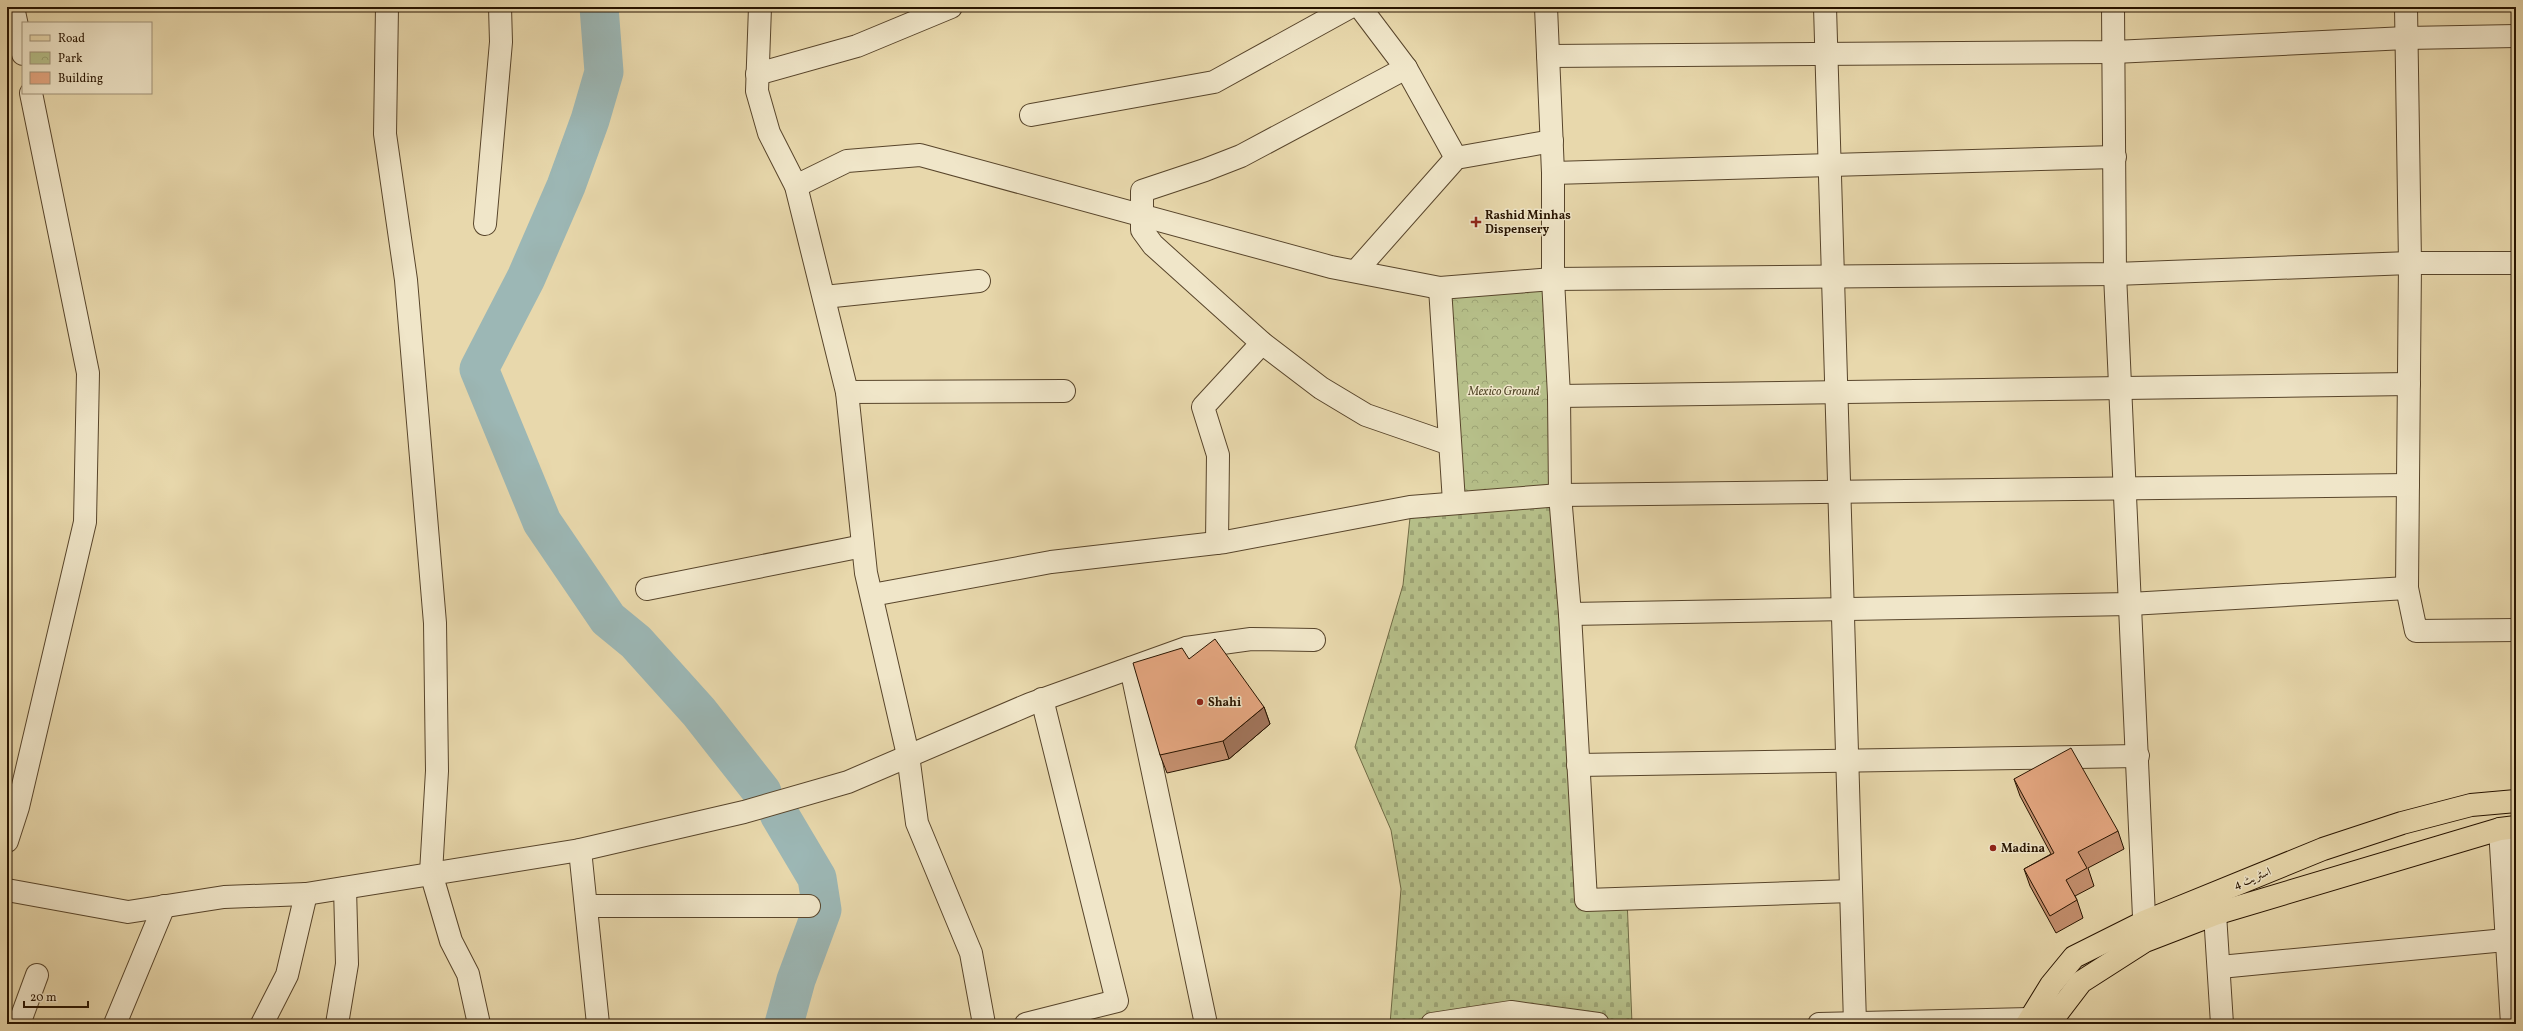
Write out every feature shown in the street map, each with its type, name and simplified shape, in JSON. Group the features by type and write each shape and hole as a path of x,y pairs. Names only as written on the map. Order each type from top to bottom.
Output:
{"main road":[{"name":"اسٹریٹ 4","path":"2035,1022 2081,982 2145,931 2323,849 2402,823 2471,806 2516,801"},
{"name":"اسٹریٹ 4","path":"2145,931 2216,914 2508,828"}],"street":[{"path":"14,7 22,49"},
{"path":"387,7 385,134 406,280 435,623 437,771 431,874 451,941 468,974 479,1024"},
{"path":"485,224 501,42 500,7"},
{"path":"760,7 757,91 769,133 796,186 847,392 863,546 872,595 908,755 917,823 971,953 984,1024"},
{"path":"757,74 857,46 951,7"},
{"path":"1031,115 1214,82 1350,7"},
{"path":"1360,7 1406,68 1456,158"},
{"path":"1546,7 1553,173 1554,279 1559,396 1560,495 1570,614 1586,900 1851,891"},
{"path":"1825,7 1841,608 1855,1023"},
{"path":"2113,7 2115,274 2145,931"},
{"path":"2406,7 2410,263 2406,588 2416,631 2516,630"},
{"path":"1548,56 1827,52 2114,52 2406,38 2516,36"},
{"path":"1406,68 1241,156 1142,191 1142,230 1153,245 1262,343 1321,388 1366,415 1450,444"},
{"path":"7,841 18,807 85,522 88,373 31,94"},
{"path":"1356,271 1456,158 1552,141"},
{"path":"796,186 848,161 920,155 1331,267 1440,288 1554,279 2115,274 2410,263 2516,263"},
{"path":"1553,173 2115,157"},
{"path":"824,297 979,281"},
{"path":"1440,288 1454,502"},
{"path":"1217,543 1218,455 1203,407 1262,343"},
{"path":"1559,396 2409,384"},
{"path":"847,392 1064,391"},
{"path":"872,595 1051,562 1217,543 1410,507 1454,502 1560,495 2408,485"},
{"path":"648,589 863,546"},
{"path":"1570,614 2130,604 2406,588"},
{"path":"7,890 128,912 224,897 306,894 580,850 744,812 848,782 908,755 1042,699 1186,648 1251,640 1314,640"},
{"path":"1131,668 1206,1024"},
{"path":"1026,1024 1118,1001 1042,699"},
{"path":"1578,765 2138,756"},
{"path":"2508,828 2512,939 2512,1024"},
{"path":"580,850 598,1024"},
{"path":"337,1024 347,964 345,888"},
{"path":"262,1024 287,976 306,894"},
{"path":"115,1024 164,906"},
{"path":"586,906 809,906"},
{"path":"2216,914 2222,1024"},
{"path":"2220,967 2512,939"},
{"path":"19,1024 37,975"},
{"path":"1432,1024 1511,1012 1598,1024"},
{"path":"1829,1024 2035,1022"}],"green space":[{"name":"Mexico Ground","path":"1552,278 1559,494 1456,499 1445,287"},
{"path":"1558,496 1586,900 1627,898 1632,1024 1390,1024 1401,889 1391,830 1355,747 1403,585 1411,508"}],"building":[{"name":"Shahi","path":"1215,639 1264,707 1223,741 1160,755 1133,663 1182,648 1189,659"},
{"path":"2071,748 2118,831 2078,852 2087,868 2066,880 2077,900 2050,916 2024,869 2054,853 2014,779"}],"waterway":[{"path":"599,7 604,72 590,120 566,186 526,278 479,369 542,522 608,619 636,642 699,712 762,792"},
{"path":"779,814 817,878 822,910 796,980 784,1024"}],"place":[{"name":"Rashid Minhas Dispensery","path":"1476,222"},
{"name":"Shahi","path":"1200,702"},
{"name":"Madina","path":"1993,848"}]}
